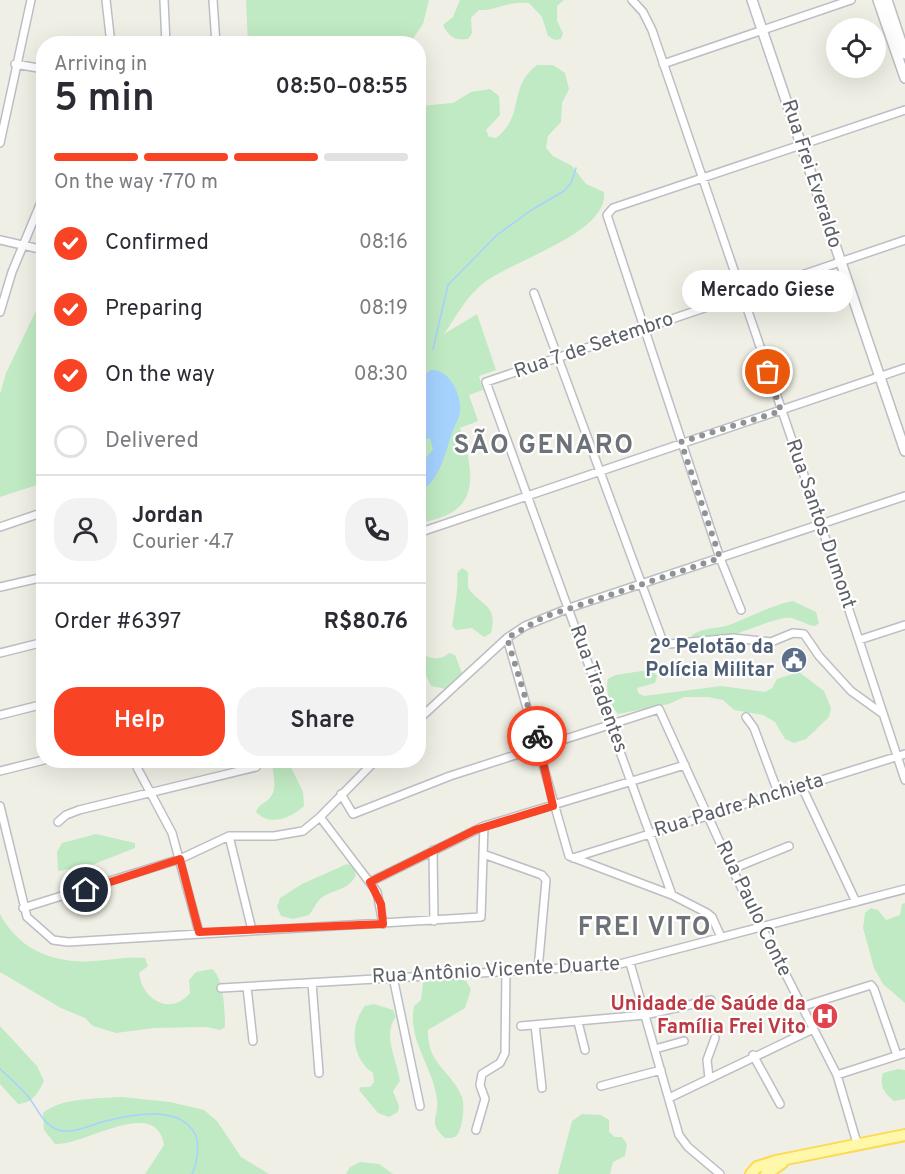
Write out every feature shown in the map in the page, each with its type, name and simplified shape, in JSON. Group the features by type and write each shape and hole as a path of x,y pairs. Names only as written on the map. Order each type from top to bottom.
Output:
{"main road":[{"path":"760,1172 790,1158 905,1135"}],"street":[{"path":"0,143 15,64 31,0"},
{"path":"106,0 110,36"},
{"path":"164,0 166,36"},
{"path":"213,0 215,36"},
{"name":"Rua Santos Dumont","path":"632,0 643,12 652,30 883,714 901,755 905,780"},
{"name":"Rua Frei Everaldo","path":"752,0 905,451"},
{"path":"663,64 851,0"},
{"path":"878,0 905,78"},
{"path":"887,0 905,54"},
{"path":"15,64 36,68"},
{"path":"741,610 720,558 607,219 609,210 905,110"},
{"path":"0,312 36,214"},
{"path":"0,240 36,248"},
{"name":"Rua 7 de Setembro","path":"486,382 905,240"},
{"path":"534,293 663,642 669,644 732,638 771,642 793,633 804,634 823,661 850,691 883,714"},
{"path":"426,530 905,368"},
{"name":"Rua Tiradentes","path":"486,382 672,895"},
{"path":"426,712 485,656 525,626 569,608 905,496"},
{"path":"0,527 36,515"},
{"path":"0,587 36,579"},
{"path":"859,640 905,625"},
{"path":"507,638 540,747 553,806 569,856 672,895 707,913 721,938"},
{"path":"0,653 36,644"},
{"path":"0,715 36,706"},
{"name":"Rua Paulo Conte","path":"610,724 659,710 760,927 837,1075 857,1143"},
{"path":"746,717 754,728 778,795"},
{"path":"341,794 352,814 450,776 610,724"},
{"name":"Rua Padre Anchieta","path":"573,858 901,755"},
{"path":"0,771 36,762"},
{"path":"370,882 484,826 685,765"},
{"path":"137,768 172,833 199,932"},
{"path":"58,822 66,815 79,810 252,768"},
{"path":"23,908 180,859 229,836 288,835 303,831 320,817 368,768"},
{"path":"802,787 856,902"},
{"path":"0,806 23,908 33,925 53,940 68,942 199,932 481,917 484,826"},
{"path":"320,817 370,882 379,898 383,924"},
{"path":"229,836 252,930"},
{"path":"732,869 789,846"},
{"path":"433,850 434,921"},
{"path":"483,854 542,875 546,880 538,970"},
{"name":"Rua Antônio Vicente Duarte","path":"221,988 630,963 905,889"},
{"path":"630,963 679,1135 688,1147 720,1174"},
{"path":"476,1130 485,1099 480,1084 482,1074 500,1063 505,1053 506,971"},
{"path":"393,977 420,1106"},
{"path":"312,983 320,1073"},
{"path":"801,1007 871,985 897,1055"},
{"path":"247,987 253,1041"},
{"path":"522,1026 645,1016 711,1000"},
{"path":"578,1022 585,1050"},
{"path":"535,1025 542,1088"},
{"path":"669,1098 813,1029"},
{"path":"709,1078 707,1060 715,1038"},
{"path":"655,1049 684,1041"},
{"path":"837,1075 905,1053"},
{"path":"753,1056 780,1104"},
{"path":"601,1086 661,1070"}],"green space":[{"path":"246,0 429,0 423,24 415,36 248,36"},
{"path":"460,0 564,0 557,6 557,21 563,33 561,39 555,40 548,36 542,17 529,3 521,3 479,10 471,18 472,33 468,39 456,39 443,25 453,17"},
{"path":"537,65 553,65 565,73 569,89 562,103 561,122 548,136 546,148 553,156 572,166 586,184 604,192 601,207 591,221 575,234 512,266 480,286 444,334 477,314 496,370 479,376 483,390 469,395 478,421 460,428 469,461 470,483 467,494 454,511 426,522 426,105 453,103 471,92 490,89 499,96 500,115 486,130 489,137 496,138 511,120 522,83"},
{"path":"36,311 36,485 0,497 0,394 6,373"},
{"path":"462,568 468,572 468,588 487,607 492,616 491,633 484,637 472,628 456,630 452,626 457,573"},
{"path":"793,601 816,612 819,623 815,626 792,618 784,618 726,637 703,640 692,638 692,635 701,631 729,625 769,608"},
{"path":"449,653 455,655 462,673 446,689 431,686 426,676 426,656 441,658"},
{"path":"653,671 657,676 655,683 637,688 638,693 644,696 721,686 765,692 772,688 777,679 799,672 824,691 831,708 829,717 806,739 794,743 785,739 775,722 763,715 734,710 723,700 708,697 684,697 669,704 618,714 609,697 608,679 615,675"},
{"path":"273,768 291,768 303,792 304,806 287,817 274,820 262,817 256,812 272,795"},
{"path":"96,834 135,843 135,848 89,866 58,871 57,852 62,843"},
{"path":"347,864 353,866 356,875 349,884 320,899 309,915 293,919 281,916 277,907 280,898 302,884"},
{"path":"905,903 905,1003 883,984 874,968 863,928 865,913 871,908 878,910 886,920 900,915 902,904"},
{"path":"0,914 17,937 39,952 52,957 79,961 145,958 148,966 139,973 141,982 145,990 158,1002 174,1004 182,1000 190,993 189,980 196,972 212,969 221,987 225,1027 220,1030 207,1027 154,1028 116,1033 93,1026 85,1018 61,1008 0,972"},
{"path":"456,978 466,981 471,989 465,1008 428,1030 431,1051 457,1088 463,1101 460,1130 455,1137 445,1138 436,1128 435,1088 417,1042 413,1018 414,1006 421,1000 423,983 428,979"},
{"path":"374,1004 393,1010 396,1017 390,1031 390,1039 400,1081 393,1091 399,1106 398,1112 389,1117 378,1113 359,1090 361,1087 370,1087 374,1082 373,1073 360,1059 357,1050 356,1023 365,1006"},
{"path":"0,1026 37,1066 44,1081 40,1090 28,1102 18,1104 0,1084"},
{"path":"898,1069 905,1070 905,1099 894,1101 883,1089 882,1078 883,1073"},
{"path":"122,1097 170,1102 204,1110 217,1121 241,1157 269,1174 145,1174 164,1145 158,1131 148,1124 134,1123 68,1143 55,1144 44,1130 43,1113 60,1104 70,1101"},
{"path":"582,1114 601,1115 609,1120 609,1132 615,1137 622,1137 627,1144 625,1156 613,1162 610,1174 558,1174 572,1121"},
{"path":"360,1162 379,1164 393,1174 346,1174 350,1167"}],"water":[{"path":"431,370 437,371 449,378 459,398 460,414 437,474 426,487 426,458 433,449 430,438 426,439 426,374"}],"waterway":[{"path":"433,349 448,285 497,235 530,211 564,191 571,183 576,168"},
{"path":"0,1069 27,1095 47,1122 62,1131 142,1114 167,1115 179,1119 188,1125 197,1138 197,1154 192,1174"}],"way so far":[{"path":"537,736 507,638 544,617 720,558 681,442 781,411 768,372"}],"place":[{"name":"Mercado Giese","path":"768,372"},
{"name":"2º Pelotão da Polícia Militar","path":"794,660"},
{"name":"Unidade de Saúde da Família Frei Vito","path":"825,1016"}],"district":[{"name":"SÃO GENARO","path":"544,446"},
{"name":"FREI VITO","path":"645,928"}],"route":[{"path":"86,890 180,859 199,932 383,924 381,904 370,882 484,826 553,806 537,736"}]}
